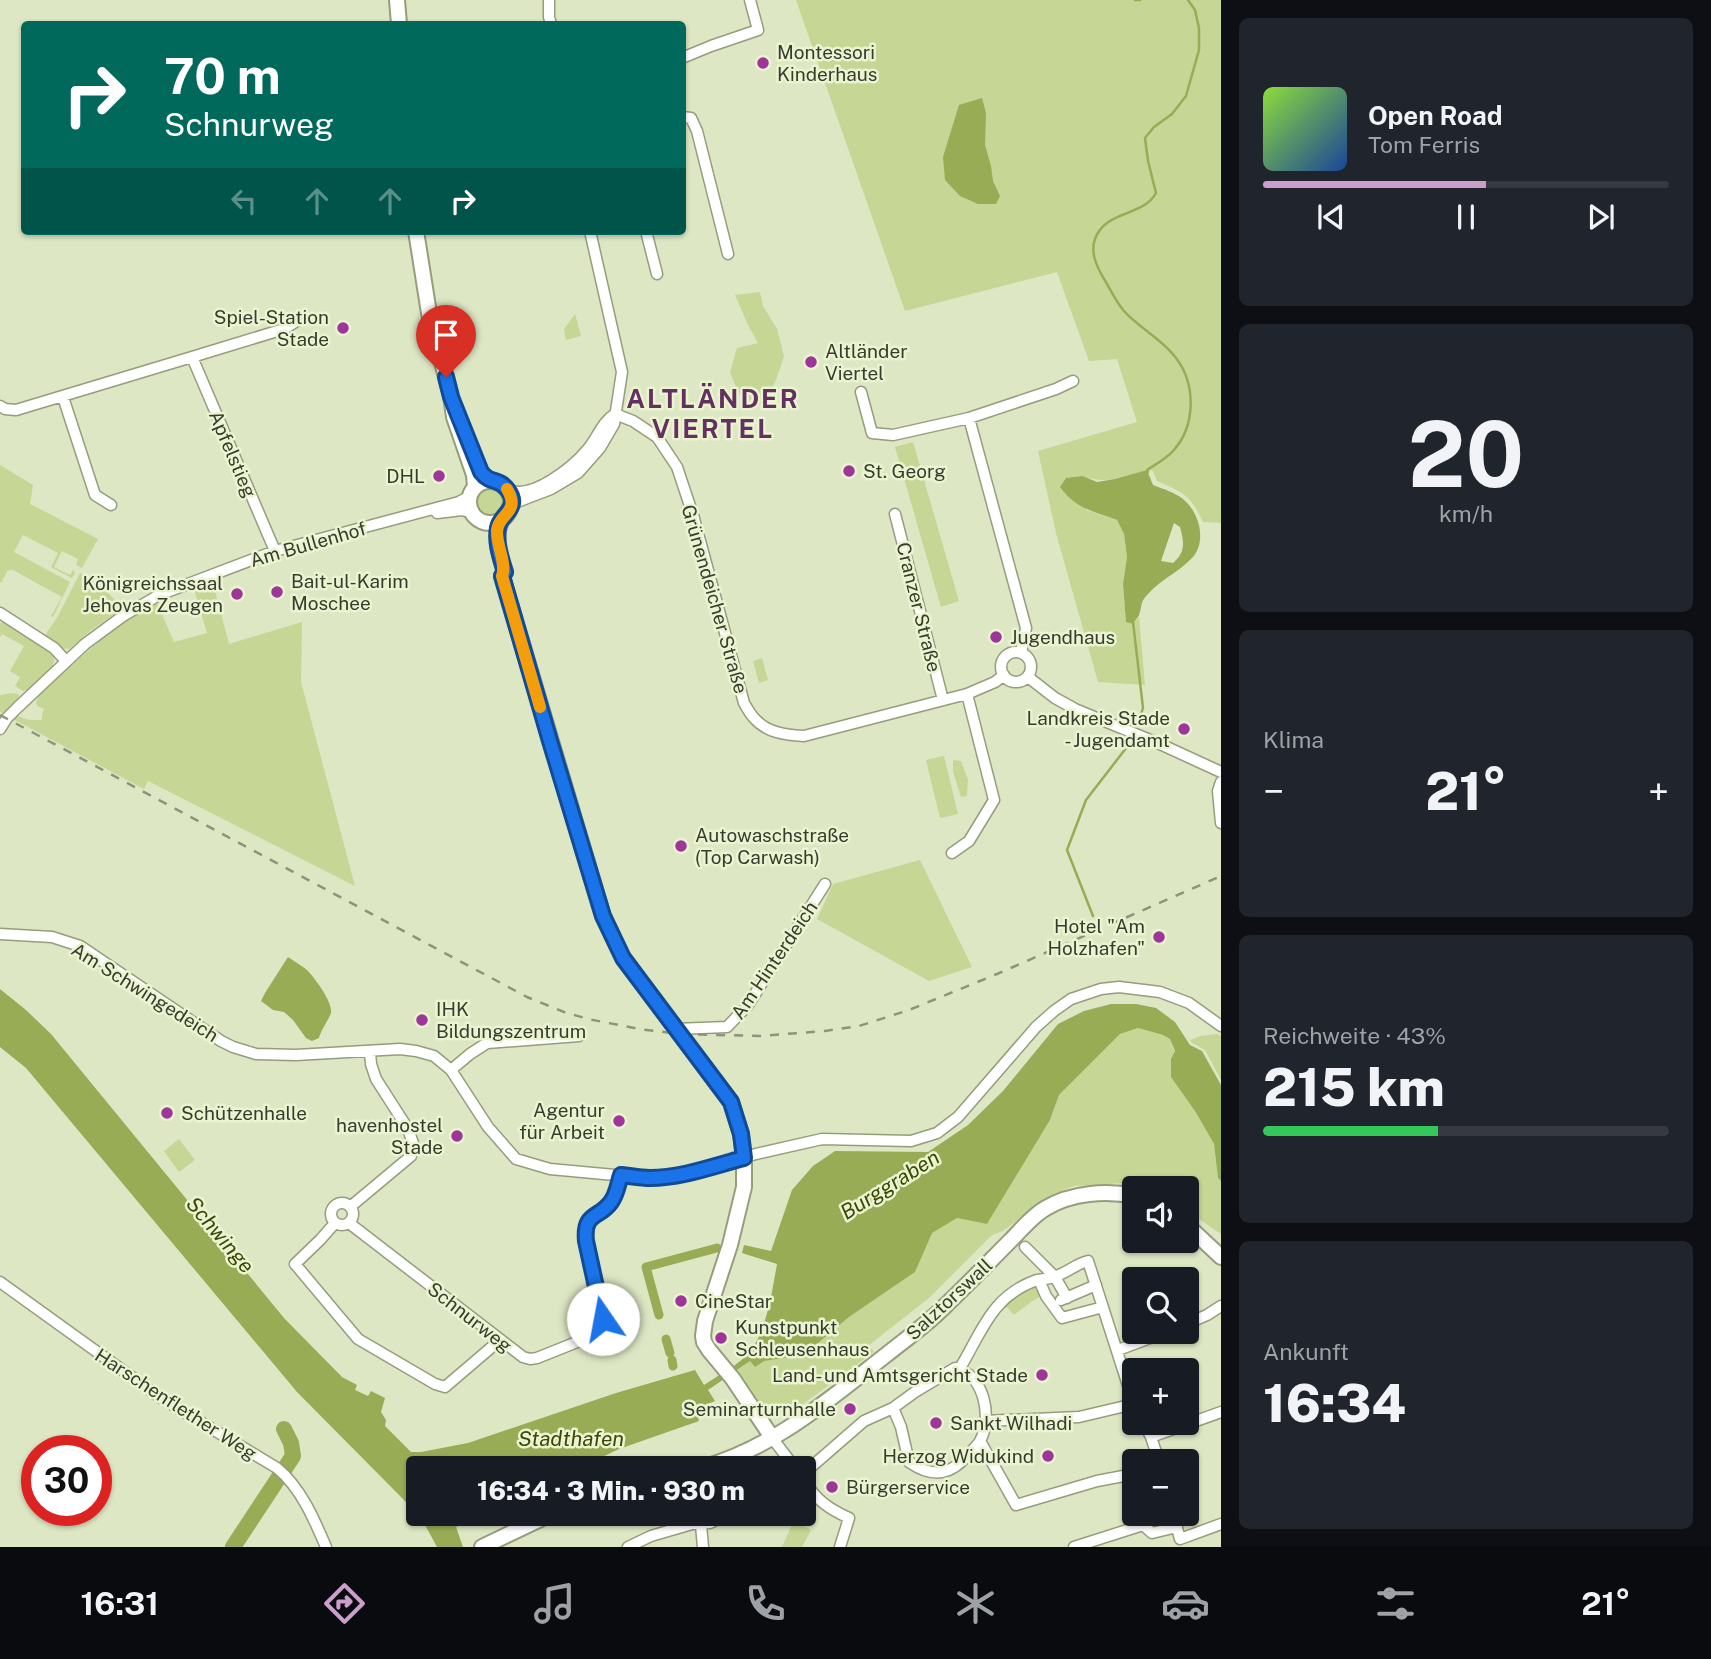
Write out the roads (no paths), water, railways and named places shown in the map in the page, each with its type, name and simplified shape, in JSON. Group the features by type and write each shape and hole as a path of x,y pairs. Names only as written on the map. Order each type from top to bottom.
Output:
{"main road":[{"path":"397,0 399,21"},
{"path":"417,235 429,313 451,397 483,475 470,506 489,530 498,574 502,576 603,916 623,958 731,1102 741,1134 744,1187 703,1336 704,1342 774,1438"},
{"path":"478,487 499,482 511,497 497,530 505,572 502,576"},
{"path":"478,517 492,523 506,513"},
{"name":"Salztorswall","path":"737,1456 774,1438 827,1402 945,1307 1043,1209 1065,1200 1093,1194 1122,1194"},
{"path":"1199,1231 1221,1241"},
{"path":"1199,1236 1221,1257"},
{"path":"484,1546 526,1526"}],"street":[{"path":"550,0 550,21"},
{"path":"686,56 758,30 750,0"},
{"path":"686,117 691,118 697,131 728,254"},
{"path":"506,513 517,502 560,484 582,469 595,455 614,424 622,372 591,235"},
{"path":"647,235 657,274"},
{"path":"0,406 16,410 63,397 284,329 303,317"},
{"name":"Apfelstieg","path":"192,357 275,551"},
{"path":"861,392 872,433 893,435 969,418 1073,381"},
{"path":"63,397 95,495 111,505"},
{"path":"507,489 520,492 554,479 584,453 607,419 615,414"},
{"name":"Grünendeicher Straße","path":"615,414 633,421 657,437 677,467 744,703 754,719 780,734 804,736 967,694 1004,676"},
{"path":"969,418 1026,628 1021,653"},
{"name":"Am Bullenhof","path":"0,729 7,718 103,629 151,599 275,551 462,501 478,487"},
{"name":"Am Bullenhof","path":"409,516 469,510 478,517"},
{"name":"Cranzer Straße","path":"895,514 943,700"},
{"path":"0,613 54,648 66,661"},
{"path":"1012,653 1021,653 1028,658 1031,670 1028,677 1018,682 1010,681 1004,676 1001,666 1005,658 1012,653"},
{"path":"1028,677 1055,698 1075,709 1221,772"},
{"path":"952,853 969,841 994,800 967,694"},
{"path":"1221,782 1218,791 1221,823"},
{"name":"Am Hinterdeich","path":"676,1029 727,1027 748,1005 825,884"},
{"name":"Am Schwingedeich","path":"0,934 52,937 80,946 233,1047 256,1054 296,1055 400,1049 434,1056 451,1070 488,1127 516,1159 550,1170 647,1178 689,1173 822,1139 911,1141 937,1133 958,1117 1036,1027 1054,1011 1071,999 1101,989 1119,987 1160,992 1189,1003 1221,1026"},
{"path":"451,1070 486,1043 579,1036"},
{"path":"351,1207 411,1156 415,1146 408,1129 376,1079 370,1052"},
{"name":"Schnurweg","path":"349,1223 500,1340 530,1359 569,1346 598,1332 603,1319 585,1230 594,1215 606,1209 614,1199 621,1175"},
{"path":"335,1223 331,1213 334,1207 342,1203 351,1207"},
{"path":"335,1223 349,1223 353,1217 351,1207"},
{"path":"335,1223 295,1264 358,1339 435,1384 445,1387 500,1340"},
{"path":"1025,1247 1055,1277 1067,1298"},
{"path":"960,1368 986,1320 1010,1295 1027,1285 1055,1277 1088,1261 1122,1364"},
{"path":"1039,1280 1046,1296 1062,1318 1103,1307"},
{"name":"Harschenflether Weg","path":"0,1283 161,1398 277,1468 287,1477 312,1516 326,1547"},
{"path":"1051,1304 1096,1285"},
{"path":"1199,1318 1221,1306"},
{"path":"1118,1350 1134,1344"},
{"path":"816,1463 864,1421 893,1408 955,1368 969,1374 979,1386 984,1402 985,1421 980,1441 964,1461 944,1473 922,1469 909,1462 901,1427 893,1408"},
{"path":"985,1421 1079,1416 1122,1407"},
{"path":"1155,1449 1151,1437 1221,1412"},
{"path":"774,1438 787,1456"},
{"path":"980,1441 1016,1505 1122,1476"},
{"path":"816,1498 849,1518 840,1547"},
{"path":"1074,1547 1143,1525 1152,1533 1177,1527 1180,1539 1221,1524"},
{"path":"628,1547 651,1536 685,1526"},
{"path":"702,1526 703,1547"}],"water":[{"path":"982,98 986,113 985,145 993,181 1000,196 996,204 978,204 960,196 945,180 943,157 959,105"},
{"path":"1147,470 1153,485 1176,494 1189,505 1199,526 1200,543 1193,557 1147,595 1133,624 1126,622 1123,584 1127,557 1124,534 1117,520 1079,505 1060,487 1066,478 1083,476 1097,482","holes":["1174,523 1180,527 1183,542 1180,555 1173,563 1161,561"]},
{"path":"288,957 310,973 331,1008 319,1038 312,1041 306,1038 284,1012 273,1010 261,1001"},
{"path":"0,989 51,1034 284,1318 342,1377 357,1385 355,1390 368,1396 371,1391 385,1398 381,1412 386,1420 385,1426 411,1452 468,1443 616,1393 695,1370 704,1385 730,1368 745,1357 758,1338 767,1314 777,1264 742,1253 744,1245 771,1251 792,1190 813,1166 835,1151 928,1152 968,1125 1003,1091 1058,1024 1084,1011 1111,1004 1136,1004 1156,1008 1175,1022 1190,1045 1202,1051 1221,1085 1221,1181 1218,1178 1214,1144 1171,1077 1171,1059 1175,1051 1170,1039 1138,1028 1120,1034 1059,1095 1050,1120 987,1224 957,1218 932,1233 915,1272 849,1317 804,1355 764,1361 755,1367 750,1361 708,1390 715,1401 696,1409 699,1421 604,1456 406,1456 406,1503 297,1392 26,1068 0,1047"},
{"path":"426,1526 458,1526 456,1527 463,1547 437,1547"}],"waterway":[{"path":"1135,0 1140,0"},
{"path":"1148,472 1147,470 1164,459 1181,441 1189,417 1190,392 1183,368 1176,358 1118,304 1097,265 1094,244 1100,230 1107,223 1142,206 1156,193 1145,138 1154,127 1172,114 1186,96 1199,50 1199,28 1195,10 1188,0"},
{"path":"1133,622 1143,708 1139,721"},
{"path":"1093,916 1067,850 1086,800 1130,743"},
{"path":"659,1315 646,1267 717,1248"},
{"path":"666,1339 670,1353"},
{"path":"672,1360 673,1366"},
{"path":"233,1547 293,1456 291,1443 284,1429"}],"railway":[{"path":"0,715 527,997 588,1019 639,1029 680,1034 760,1036 859,1026 909,1010 997,974 1221,876"}],"place":[{"name":"Montessori Kinderhaus","path":"763,63"},
{"name":"Spiel-Station Stade","path":"343,328"},
{"name":"Altländer Viertel","path":"811,362"},
{"name":"St. Georg","path":"849,471"},
{"name":"DHL","path":"439,476"},
{"name":"Bait-ul-Karim Moschee","path":"277,592"},
{"name":"Königreichssaal Jehovas Zeugen","path":"237,594"},
{"name":"Jugendhaus","path":"996,637"},
{"name":"Landkreis Stade - Jugendamt","path":"1184,729"},
{"name":"Autowaschstraße (Top Carwash)","path":"681,846"},
{"name":"Hotel \"Am Holzhafen\"","path":"1159,937"},
{"name":"IHK Bildungszentrum","path":"422,1020"},
{"name":"Schützenhalle","path":"167,1113"},
{"name":"Agentur für Arbeit","path":"619,1121"},
{"name":"havenhostel Stade","path":"457,1136"},
{"name":"CineStar","path":"681,1301"},
{"name":"Kunstpunkt Schleusenhaus","path":"721,1338"},
{"name":"Land- und Amtsgericht Stade","path":"1042,1375"},
{"name":"Seminarturnhalle","path":"850,1409"},
{"name":"Sankt Wilhadi","path":"936,1423"},
{"name":"Herzog Widukind","path":"1048,1456"},
{"name":"Bürgerservice","path":"832,1487"}],"district":[{"name":"ALTLÄNDER VIERTEL","path":"713,414"}],"water label":[{"name":"Burggraben","path":"890,1185"},
{"name":"Schwinge","path":"220,1235"},
{"name":"Stadthafen","path":"571,1439"}]}
